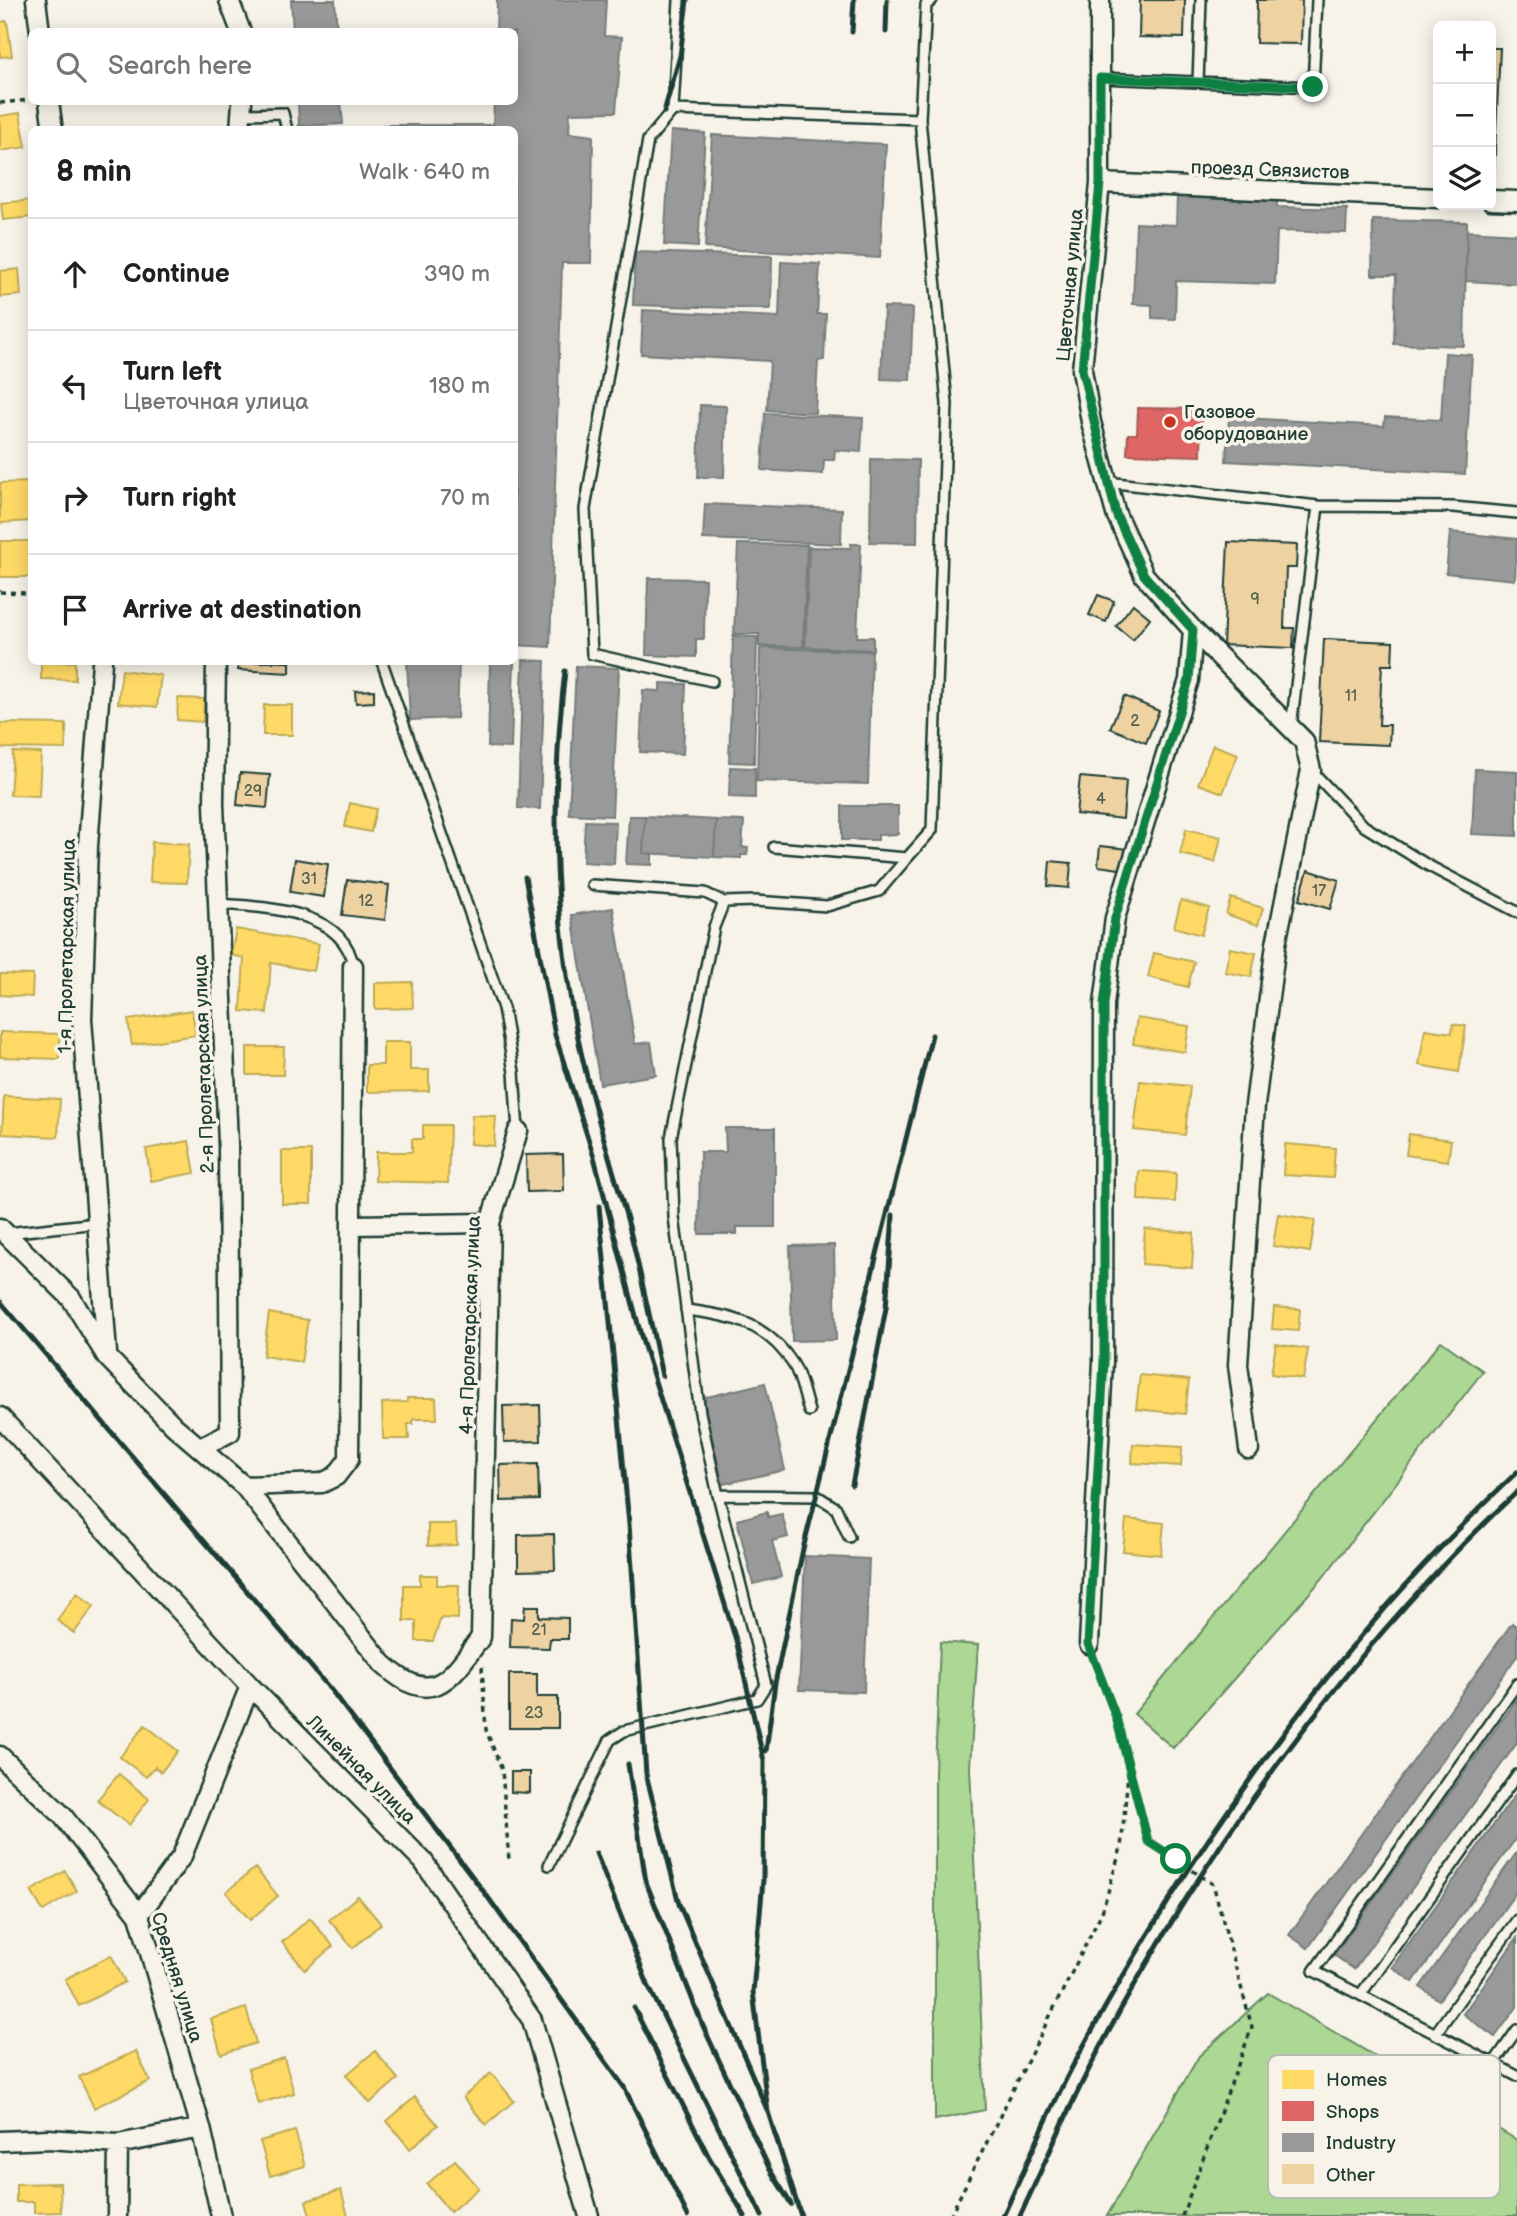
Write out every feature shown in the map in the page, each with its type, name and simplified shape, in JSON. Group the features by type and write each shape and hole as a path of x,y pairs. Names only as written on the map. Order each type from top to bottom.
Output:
{"street":[{"path":"36,0 40,28"},
{"path":"229,0 240,28"},
{"name":"Цветочная улица","path":"1100,0 1100,183 1082,370 1107,482 1116,514 1144,575 1193,630 1304,741 1311,770"},
{"path":"49,105 52,126"},
{"name":"проезд Связистов","path":"1100,183 1433,198"},
{"path":"1496,200 1517,201"},
{"path":"1088,1644 1104,1362 1104,1004 1115,918 1189,680 1193,630"},
{"name":"1-я Пролетарская улица","path":"102,665 88,846 82,1019 107,1357"},
{"name":"2-я Пролетарская улица","path":"200,1448 230,1432 228,1144 214,804 216,665"},
{"path":"1250,1449 1238,1365 1255,1105 1276,944 1311,770"},
{"path":"244,1486 322,1483 336,1476 349,1459 353,966"},
{"name":"4-я Пролетарская улица","path":"481,1636 491,1223 518,1131"},
{"path":"352,1224 491,1223"},
{"path":"3,1231 71,1298 107,1357 174,1426 244,1486 383,1664 399,1679 433,1686 446,1682 481,1636"},
{"name":"Линейная улица","path":"0,1417 250,1686 423,1861 532,2020 589,2216"},
{"path":"139,1914 182,1856 250,1686"},
{"name":"Средняя улица","path":"0,1756 62,1815 139,1914 201,2127 221,2216"},
{"path":"0,2141 49,2139 118,2144 201,2127"},
{"path":"117,2216 118,2144"}],"lane":[{"path":"679,0 673,110 648,140 585,509 592,654 712,681"},
{"path":"592,885 705,893 724,902 755,901 827,906 879,891 932,830 947,404 920,119 926,5 932,0"},
{"path":"1198,82 1200,0"},
{"path":"1100,78 1313,87 1317,0"},
{"path":"673,110 920,119"},
{"path":"241,115 284,113 286,126"},
{"path":"1107,482 1318,506 1453,507 1517,513"},
{"path":"1291,727 1318,506"},
{"name":"4-я Пролетарская улица","path":"383,665 503,1008 514,1072 518,1131"},
{"path":"1311,770 1364,826 1429,866 1517,912"},
{"path":"774,847 907,858"},
{"path":"549,1865 610,1740 624,1731 757,1699 766,1685 700,1413 674,1217 671,1138 714,927 724,902"},
{"path":"218,904 278,909 323,925 351,951 353,966"},
{"path":"3,1231 97,1223"},
{"path":"686,1310 726,1315 762,1329 794,1365 808,1411"},
{"path":"718,1495 817,1496 836,1508 849,1537"},
{"path":"1476,2055 1314,1971 1517,1684"},
{"path":"1361,1994 1517,1774"},
{"path":"1435,2034 1517,1920"},
{"path":"1499,2055 1517,2030"},
{"path":"1500,2068 1517,2076"}],"path":[{"path":"0,103 28,100"},
{"path":"0,592 27,593"},
{"path":"481,1636 486,1730 502,1770 509,1860"},
{"path":"1088,1644 1116,1717 1148,1841 1213,1884 1252,2027 1182,2216"},
{"path":"950,2216 1102,1912 1121,1848 1129,1770"}],"green space":[{"path":"1441,1341 1483,1371 1321,1580 1173,1748 1134,1714"},
{"path":"940,1642 978,1645 970,1766 985,2110 935,2120 935,1771"},
{"path":"1268,1993 1373,2055 1268,2055 1268,2198 1500,2198 1500,2130 1517,2140 1517,2216 1107,2216 1199,2056"}],"building: Homes":[{"path":"7,21 12,56 0,57 0,22"},
{"path":"20,113 26,147 0,151 0,116"},
{"path":"28,200 28,217 3,220 1,203"},
{"path":"19,269 21,295 0,297 0,271"},
{"path":"28,482 28,521 0,523 0,483"},
{"path":"0,541 28,541 28,577 0,577"},
{"path":"41,665 75,665 75,680 41,679"},
{"path":"122,670 161,675 157,707 118,703"},
{"path":"178,698 204,699 203,722 177,720"},
{"path":"264,705 292,705 292,735 263,735"},
{"path":"0,723 66,724 66,749 0,748"},
{"path":"1213,745 1238,754 1223,793 1198,784"},
{"path":"13,752 41,753 39,796 10,795"},
{"path":"350,803 376,809 371,832 345,827"},
{"path":"1186,829 1221,837 1215,862 1180,854"},
{"path":"152,842 189,844 187,883 150,882"},
{"path":"1231,898 1263,908 1258,925 1226,914"},
{"path":"1181,900 1209,908 1201,935 1174,927"},
{"path":"236,929 319,944 314,971 271,963 267,1013 241,1011 244,958 231,955"},
{"path":"1230,948 1256,953 1251,977 1225,972"},
{"path":"1154,953 1194,962 1188,987 1148,977"},
{"path":"0,974 33,975 32,997 0,995"},
{"path":"412,982 413,1008 375,1009 375,983"},
{"path":"192,1010 196,1035 132,1045 128,1020"},
{"path":"1137,1018 1189,1026 1185,1052 1133,1044"},
{"path":"1453,1024 1466,1026 1459,1072 1419,1065 1425,1029 1452,1033"},
{"path":"0,1032 60,1034 59,1059 0,1057"},
{"path":"383,1042 410,1042 410,1070 429,1070 429,1091 367,1092 367,1065 383,1065"},
{"path":"247,1047 284,1047 283,1075 247,1075"},
{"path":"1140,1081 1190,1086 1185,1135 1134,1130"},
{"path":"4,1096 60,1099 58,1137 2,1134"},
{"path":"472,1115 496,1116 494,1146 470,1144"},
{"path":"423,1125 450,1125 448,1183 375,1181 376,1152 412,1152 412,1139 423,1139"},
{"path":"1409,1134 1451,1140 1448,1161 1406,1155"},
{"path":"189,1141 195,1173 151,1181 146,1149"},
{"path":"1285,1144 1335,1148 1333,1178 1283,1175"},
{"path":"282,1151 311,1151 311,1204 282,1204"},
{"path":"1139,1171 1176,1173 1175,1202 1138,1200"},
{"path":"1278,1214 1315,1220 1310,1252 1273,1246"},
{"path":"1145,1229 1194,1233 1192,1268 1142,1264"},
{"path":"1274,1307 1300,1309 1298,1331 1272,1329"},
{"path":"269,1313 308,1320 301,1362 263,1356"},
{"path":"1276,1344 1308,1349 1303,1379 1271,1374"},
{"path":"1140,1375 1189,1380 1185,1414 1136,1409"},
{"path":"407,1398 436,1398 437,1419 413,1419 413,1424 408,1424 409,1439 383,1439 382,1403 407,1402"},
{"path":"1133,1444 1182,1447 1181,1466 1132,1463"},
{"path":"1126,1519 1164,1523 1161,1555 1123,1551"},
{"path":"428,1524 456,1524 457,1545 428,1546"},
{"path":"420,1575 437,1575 437,1585 459,1585 458,1619 441,1618 433,1641 416,1641 416,1621 404,1621 404,1585 420,1585"},
{"path":"77,1593 94,1606 74,1633 57,1620"},
{"path":"145,1725 178,1751 161,1772 155,1767 146,1777 120,1757"},
{"path":"119,1774 149,1799 129,1825 97,1800"},
{"path":"255,1868 278,1896 250,1920 226,1892"},
{"path":"65,1871 77,1891 43,1911 31,1891"},
{"path":"358,1896 381,1924 353,1948 329,1920"},
{"path":"310,1918 333,1946 305,1970 282,1942"},
{"path":"111,1955 125,1982 79,2006 65,1979"},
{"path":"246,2008 256,2043 221,2054 211,2019"},
{"path":"136,2051 150,2081 94,2108 79,2077"},
{"path":"375,2051 398,2079 370,2103 346,2075"},
{"path":"284,2058 294,2093 258,2104 248,2069"},
{"path":"491,2073 514,2101 486,2125 463,2097"},
{"path":"415,2097 438,2125 410,2149 387,2121"},
{"path":"295,2131 305,2166 270,2176 260,2141"},
{"path":"455,2160 479,2188 450,2212 427,2184"},
{"path":"60,2183 61,2212 34,2213 34,2202 16,2202 16,2184"},
{"path":"341,2190 348,2216 310,2216 306,2201"}],"building: Shops":[{"name":"Газовое оборудование","path":"1138,408 1202,409 1201,456 1127,454 1128,434 1137,434"}],"building: Industry":[{"path":"291,0 335,0 337,28 293,28"},
{"path":"497,0 606,0 604,36 622,37 616,112 570,113 569,133 593,136 591,263 562,263 550,647 518,645 518,126 383,126 493,125 494,105 518,105 518,28 496,28"},
{"path":"298,105 341,105 343,124 299,126"},
{"path":"671,131 705,133 698,247 664,245"},
{"path":"712,135 886,144 880,258 705,248"},
{"path":"1177,197 1277,200 1277,207 1347,209 1346,233 1277,231 1275,284 1176,281 1175,319 1152,318 1152,305 1133,304 1136,223 1176,225"},
{"path":"1373,220 1467,222 1464,346 1394,344 1396,275 1372,275"},
{"path":"1467,231 1517,234 1517,284 1466,281"},
{"path":"635,252 772,256 771,309 633,305"},
{"path":"781,262 820,264 817,314 826,314 824,360 818,361 815,413 767,410 770,361 641,354 643,310 779,317"},
{"path":"884,307 913,308 910,380 881,379"},
{"path":"1445,353 1472,355 1465,474 1226,461 1229,417 1384,426 1385,417 1441,420"},
{"path":"700,405 726,406 724,477 698,477"},
{"path":"765,413 863,418 861,452 835,450 834,460 824,460 823,474 762,470"},
{"path":"871,459 918,460 917,543 870,542"},
{"path":"705,504 842,509 841,544 703,539"},
{"path":"1450,532 1517,539 1515,580 1446,573"},
{"path":"738,544 807,545 803,647 759,646 759,634 734,634"},
{"path":"851,544 861,544 857,637 873,637 873,650 805,647 809,547 851,548"},
{"path":"648,578 705,579 704,639 696,639 696,657 646,655"},
{"path":"733,636 757,637 754,763 729,762"},
{"path":"760,648 872,651 868,784 757,781"},
{"path":"523,660 545,661 540,809 518,808"},
{"path":"407,665 459,665 457,718 410,720"},
{"path":"490,665 514,665 511,748 488,747"},
{"path":"576,666 619,668 612,816 569,814"},
{"path":"660,683 686,684 683,754 640,752 643,690 660,691"},
{"path":"730,767 755,768 755,798 729,797"},
{"path":"1475,769 1517,771 1517,836 1472,834"},
{"path":"842,806 898,806 898,834 878,835 878,840 842,840"},
{"path":"629,816 645,816 643,853 652,854 652,865 626,864"},
{"path":"645,816 716,820 714,857 643,853"},
{"path":"716,820 744,821 742,847 748,848 747,855 741,855 741,858 714,857"},
{"path":"585,821 616,822 614,864 583,862"},
{"path":"613,908 635,1044 651,1042 656,1075 600,1084 572,915"},
{"path":"725,1128 775,1128 775,1227 737,1227 737,1234 699,1234 700,1152 726,1152"},
{"path":"834,1245 836,1340 792,1341 790,1246"},
{"path":"765,1383 785,1470 723,1484 703,1398"},
{"path":"767,1512 768,1517 782,1514 788,1537 772,1541 781,1577 753,1584 737,1520"},
{"path":"805,1556 869,1559 864,1692 799,1690"},
{"path":"1512,1623 1517,1627 1517,1656 1308,1948 1289,1935"},
{"path":"1517,1699 1517,1743 1354,1969 1334,1955"},
{"path":"1517,1792 1517,1837 1413,1982 1392,1967"},
{"path":"1517,1852 1517,1891 1439,2000 1420,1987"},
{"path":"1517,1938 1517,2007 1495,2037 1463,2014"}],"building: Other":[{"path":"1140,0 1185,0 1184,38 1139,37"},
{"path":"1257,0 1302,0 1301,44 1256,43"},
{"path":"1496,48 1500,48 1496,131"},
{"path":"1228,542 1297,545 1296,568 1286,568 1284,628 1294,628 1293,648 1223,645"},
{"path":"1098,595 1114,601 1106,622 1089,615"},
{"path":"1133,604 1150,618 1133,640 1116,626"},
{"path":"1324,639 1393,642 1392,665 1382,665 1379,725 1390,725 1389,745 1319,742"},
{"path":"239,665 290,665 290,673 238,670"},
{"path":"374,690 374,702 356,703 355,691"},
{"path":"1124,696 1159,711 1146,743 1110,728"},
{"path":"240,773 270,775 267,808 237,805"},
{"path":"1080,777 1126,781 1123,819 1076,814"},
{"path":"1100,846 1129,849 1127,870 1098,866"},
{"path":"295,859 328,864 324,897 290,892"},
{"path":"1050,861 1071,863 1069,888 1048,886"},
{"path":"1308,870 1339,880 1330,909 1299,900"},
{"path":"347,880 389,885 385,920 342,915"},
{"path":"563,1154 564,1191 527,1192 526,1155"},
{"path":"540,1405 541,1441 504,1442 503,1406"},
{"path":"538,1464 539,1500 501,1501 500,1465"},
{"path":"554,1534 555,1570 518,1571 518,1535"},
{"path":"525,1606 539,1606 539,1617 568,1618 568,1639 550,1639 549,1648 510,1647 511,1618 524,1619"},
{"path":"509,1674 537,1674 537,1697 558,1697 558,1728 509,1728"},
{"path":"511,1772 530,1772 530,1793 511,1792"}],"railway":[{"path":"664,112 680,56 687,0"},
{"path":"852,32 854,0"},
{"path":"886,32 887,0"},
{"path":"565,671 556,814 565,958 581,1052 629,1226 662,1376"},
{"path":"525,877 555,1035 594,1157 643,1343 736,1640 764,1761 763,1880 753,1992 768,2112"},
{"path":"766,1751 775,1683 803,1549 932,1035"},
{"path":"599,1206 629,1524 646,1774 679,1904 768,2112 801,2216"},
{"path":"852,1485 886,1308 893,1215"},
{"path":"0,1301 331,1690 487,1896 624,2087 688,2216"},
{"path":"1003,2216 1077,2058 1122,1978 1220,1822 1330,1674 1389,1604 1452,1536 1517,1472"},
{"path":"1020,2216 1081,2085 1132,1990 1227,1836 1335,1689 1393,1620 1454,1554 1517,1492"},
{"path":"628,1764 646,1882 703,2026 770,2170 791,2204"},
{"path":"596,1853 648,1985 762,2216"},
{"path":"634,2008 709,2157 745,2216"}],"place":[{"name":"Газовое оборудование","path":"1170,422"}],"route":[{"path":"1176,1859 1148,1841 1116,1717 1088,1644 1104,1362 1104,1004 1115,918 1189,680 1193,630 1144,575 1116,514 1091,422 1082,370 1091,251 1100,183 1100,78 1313,87"}]}
